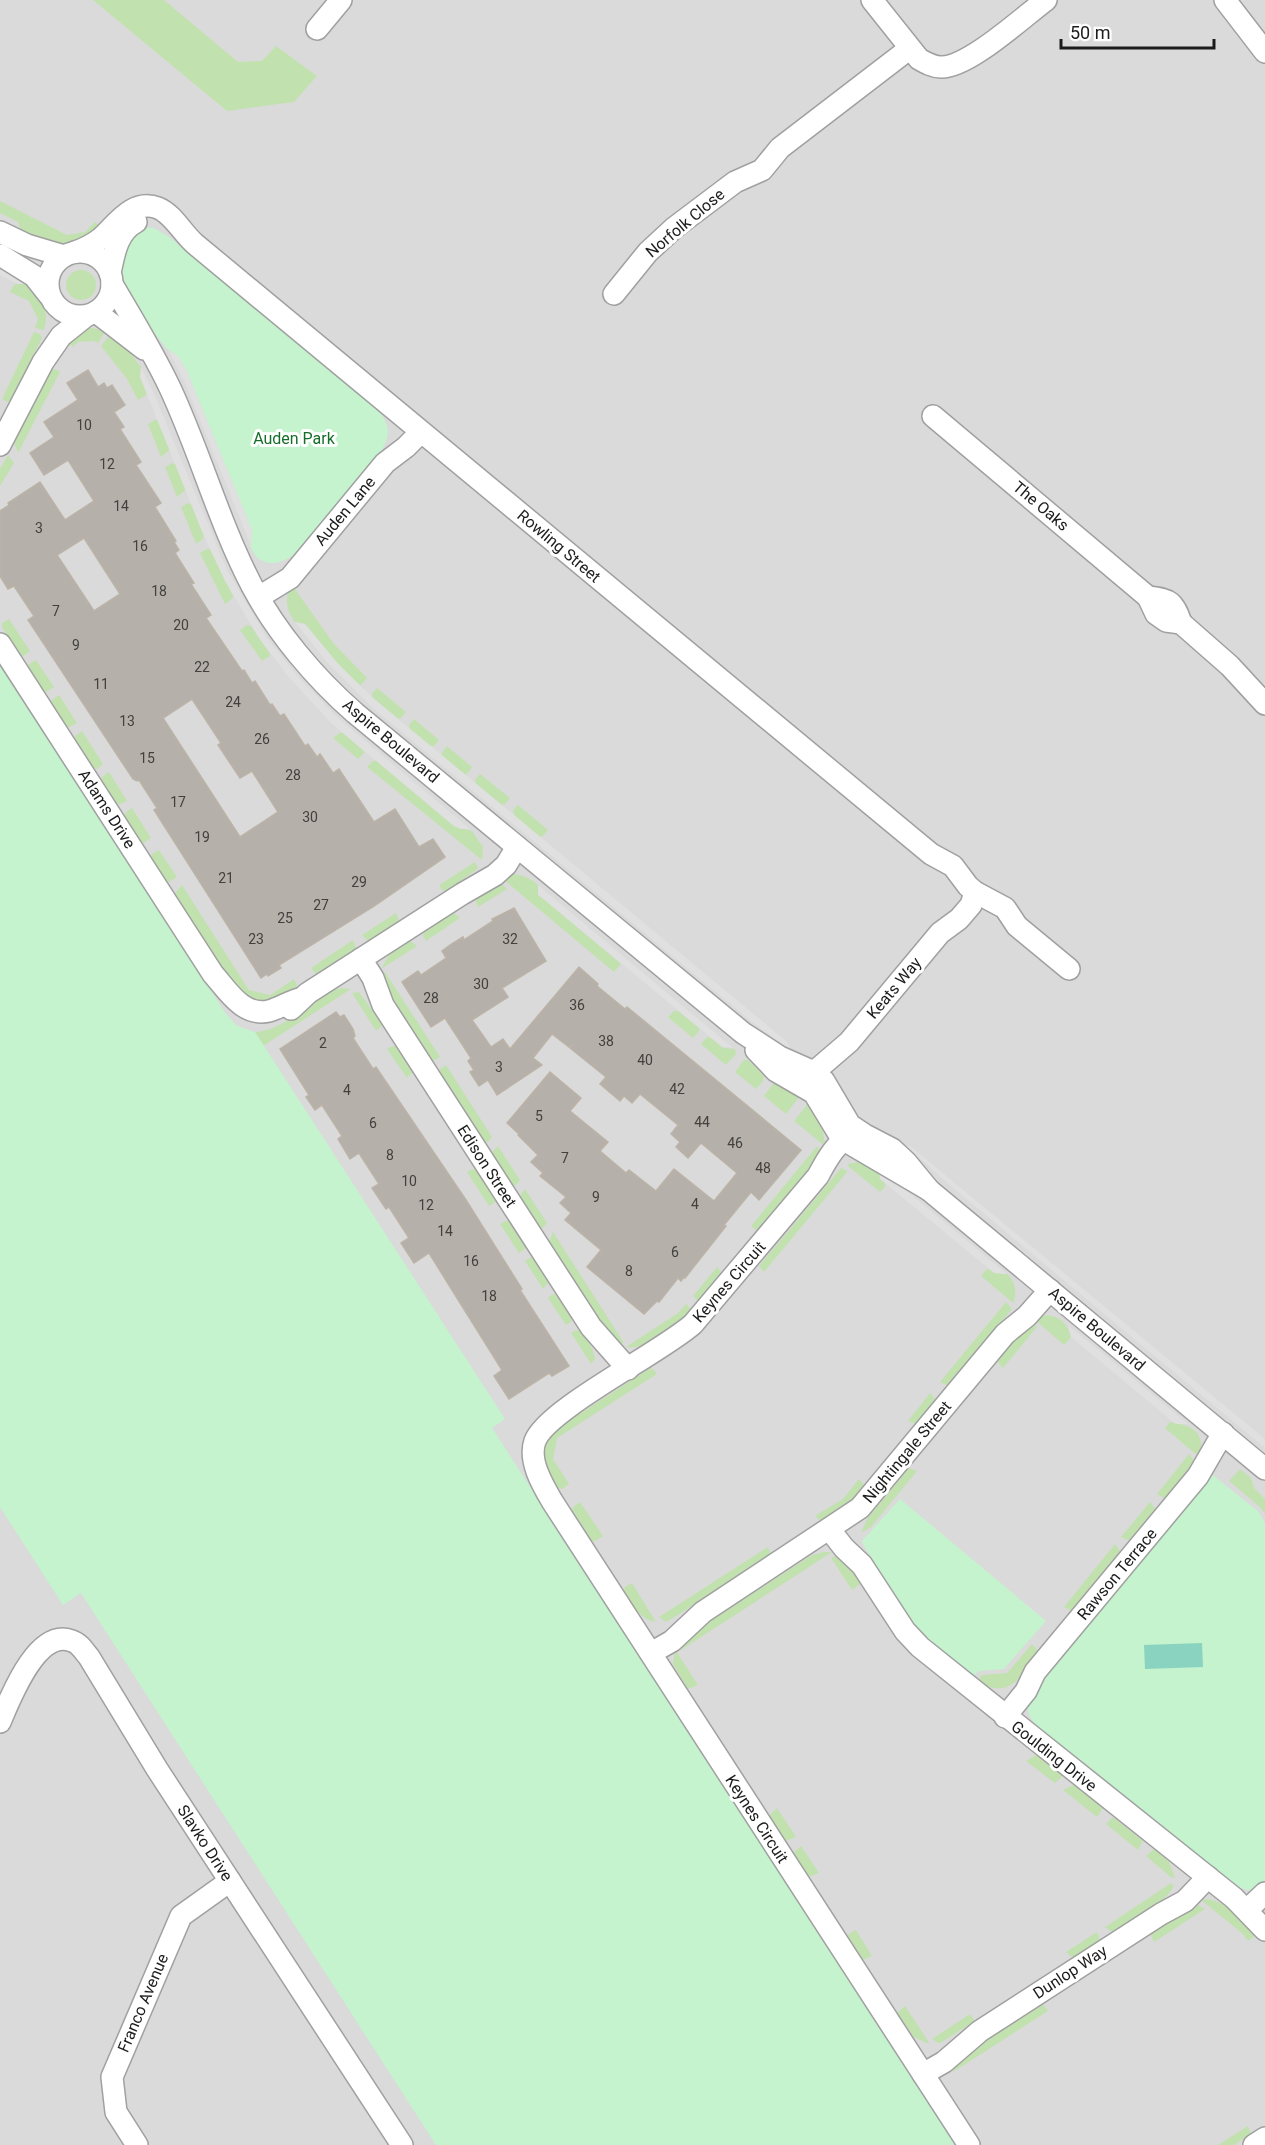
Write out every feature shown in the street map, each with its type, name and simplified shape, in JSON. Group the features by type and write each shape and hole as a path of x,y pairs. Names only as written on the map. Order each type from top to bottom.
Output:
{"street":[{"path":"317,29 341,0"},
{"path":"872,0 909,49 928,65 940,68 952,66 972,57 1046,0"},
{"path":"1225,0 1265,52"},
{"name":"Norfolk Close","path":"614,294 660,240 735,182 754,158 780,148 909,49"},
{"name":"Rowling Street","path":"70,254 88,247 126,214 141,207 158,208 167,214 187,237 415,427 931,855 953,866 968,886 969,899 1005,908 1017,926 1069,969"},
{"name":"Rowling Street","path":"111,279 120,237 130,225 140,220 156,222 187,237"},
{"path":"0,232 27,244 70,254 86,253 96,257 105,264 111,279 110,295 104,305 61,336 43,362 0,445"},
{"path":"43,362 52,300 48,284 50,273 56,263 70,254"},
{"path":"0,255 34,276 64,312 74,316 91,314"},
{"name":"Aspire Boulevard","path":"111,279 170,388 255,590 288,640 342,701 749,1039 816,1081 846,1120 850,1138 892,1149 906,1162 928,1190 1265,1469"},
{"name":"Aspire Boulevard","path":"91,314 134,340 156,360"},
{"name":"The Oaks","path":"933,416 1148,597 1164,599 1175,606 1181,623 1230,666 1265,704"},
{"name":"Auden Lane","path":"255,590 290,578 384,463 406,447 415,427"},
{"name":"Adams Drive","path":"0,644 213,974 237,1002 256,1012 269,1011 299,999 469,889 512,842"},
{"name":"Keats Way","path":"816,1081 940,933 959,919 969,899"},
{"name":"Edison Street","path":"355,963 362,985 383,1005 621,1374"},
{"name":"Keynes Circuit","path":"850,1138 830,1154 818,1176 693,1324 565,1410 537,1422 525,1434 522,1443 522,1460 532,1479 548,1493 969,2145"},
{"name":"Nightingale Street","path":"647,1648 664,1629 703,1612 837,1526 866,1502 1005,1334 1018,1309 1045,1286"},
{"name":"Rawson Terrace","path":"1001,1713 1026,1691 1035,1672 1229,1439"},
{"name":"Goulding Drive","path":"837,1526 844,1548 862,1565 911,1639 1258,1917"},
{"name":"Slavko Drive","path":"0,1722 16,1684 32,1660 55,1641 65,1639 75,1641 89,1657 157,1769 402,2145"},
{"name":"Dunlop Way","path":"919,2069 937,2050 980,2031 1161,1914 1185,1901 1201,1872"},
{"name":"Franco Avenue","path":"137,2145 116,2112 112,2077 181,1916 230,1881"},
{"path":"1258,1917 1265,1893"},
{"path":"1254,2145 1265,2138"}],"shaded area":[{"path":"0,0 1265,0 1265,2145 0,2145"},
{"path":"0,267 27,284 18,284 0,275"},
{"path":"168,350 178,356 186,369 252,530 251,546 185,383"},
{"path":"141,367 227,570 267,638 299,678 339,719 470,829 454,826 332,724 287,675 259,638 225,581 204,536 140,377"},
{"path":"295,622 305,624 339,665 373,698 786,1041 792,1051 752,1022 373,708 326,661"},
{"path":"538,885 733,1048 721,1046 538,895"},
{"path":"906,1146 910,1146 1265,1439 1265,1448 952,1187"},
{"path":"879,1171 895,1181 1007,1274 994,1273 880,1179"},
{"path":"1068,1325 1188,1424 1173,1422 1071,1337"}],"green space":[{"path":"93,0 164,0 238,62 262,61 276,46 317,76 294,102 227,111"},
{"path":"0,201 67,235 85,232 95,222 100,226 76,244 59,243 21,232 18,222 0,213"},
{"name":"Auden Park","path":"142,227 154,228 169,237 377,410 385,421 388,432 379,454 291,557 270,563 264,562 253,552 250,542 252,530 186,369 146,322 128,292 121,270 121,252"},
{"path":"81,270 87,271 95,279 95,291 87,299 81,300 75,299 67,291 66,285 67,279 75,271"},
{"path":"17,284 27,284 41,299 46,317 44,330 35,328 38,319 29,301 10,292"},
{"path":"87,327 105,332 98,343 78,342 73,347 66,341"},
{"path":"34,332 40,334 42,338 11,400 7,402 2,399"},
{"path":"112,336 128,350 141,367 140,377 147,393 138,400 127,379 101,346 108,337"},
{"path":"55,369 60,372 18,453 14,442 50,370"},
{"path":"158,420 170,450 161,457 148,424"},
{"path":"8,455 14,463 0,486 0,469"},
{"path":"172,463 175,464 186,490 177,497 165,467"},
{"path":"188,503 191,504 204,536 196,544 181,507"},
{"path":"211,549 233,596 225,604 200,553"},
{"path":"292,585 334,644 367,678 360,686 305,624 295,622 287,604"},
{"path":"9,619 30,651 23,656 20,655 2,627 2,623"},
{"path":"247,625 251,626 270,654 262,661 240,630"},
{"path":"36,660 54,687 46,692 28,668 29,664"},
{"path":"0,665 226,1014 237,1026 255,1032 505,1419 492,1428 955,2145 436,2145 81,1593 63,1605 0,1507"},
{"path":"377,688 406,712 401,718 398,719 372,697"},
{"path":"59,695 77,723 69,727 51,704 52,700"},
{"path":"414,719 439,740 434,746 430,746 410,729 409,725"},
{"path":"82,731 103,764 97,769 93,768 75,740 75,736"},
{"path":"343,733 365,752 358,759 333,738"},
{"path":"447,746 472,767 467,774 442,756"},
{"path":"373,761 377,761 454,826 472,831 483,847 482,860 367,767"},
{"path":"109,772 127,801 117,805 101,781 102,777"},
{"path":"480,774 510,798 505,804 501,805 476,784 475,780"},
{"path":"518,805 548,830 543,836 539,837 514,815 513,810"},
{"path":"132,808 151,838 142,844 125,817 125,813"},
{"path":"159,850 177,877 169,882 151,858 152,854"},
{"path":"475,862 478,868 476,870 446,891 442,890 439,885"},
{"path":"512,874 532,880 538,885 538,895 621,964 614,972 504,880 507,875"},
{"path":"501,883 507,889 478,907 475,899"},
{"path":"182,885 249,990 270,995 294,979 297,988 280,998 256,1004 235,988 174,894"},
{"path":"396,913 399,921 368,941 362,935"},
{"path":"454,913 460,918 426,941 423,936 424,932"},
{"path":"353,940 356,948 318,974 311,968"},
{"path":"410,941 417,946 381,969 389,955"},
{"path":"385,972 440,1057 431,1060 385,988 381,977"},
{"path":"341,988 351,989 263,1046 255,1032 278,1025 319,998"},
{"path":"359,992 383,1025 376,1031 352,993"},
{"path":"674,1011 678,1011 699,1028 693,1038 668,1017"},
{"path":"707,1037 723,1048 735,1049 736,1054 726,1065 701,1044"},
{"path":"397,1046 413,1072 407,1078 387,1049"},
{"path":"744,1060 748,1060 764,1076 756,1089 735,1072"},
{"path":"446,1065 492,1137 488,1142 485,1142 440,1073 440,1069"},
{"path":"773,1084 799,1093 799,1097 786,1114 764,1096"},
{"path":"810,1104 823,1130 825,1146 794,1121"},
{"path":"498,1146 520,1180 516,1185 512,1185 493,1155 493,1151"},
{"path":"817,1146 822,1153 756,1230 751,1226"},
{"path":"858,1162 879,1171 880,1179 885,1183 885,1187 880,1192 848,1166 848,1164"},
{"path":"841,1168 848,1171 764,1272 759,1266"},
{"path":"477,1170 496,1199 489,1206 467,1172"},
{"path":"525,1189 547,1223 543,1228 540,1228 521,1198"},
{"path":"510,1221 526,1246 519,1253 500,1224"},
{"path":"553,1232 624,1343 618,1344 609,1335 549,1242"},
{"path":"534,1258 549,1282 543,1289 525,1261"},
{"path":"717,1267 722,1273 697,1300 693,1296"},
{"path":"989,1269 994,1273 1007,1274 1010,1277 1015,1286 1014,1302 981,1276"},
{"path":"553,1294 558,1295 572,1318 571,1322 566,1325 548,1298"},
{"path":"1006,1302 1012,1309 948,1386 940,1382"},
{"path":"686,1304 691,1312 670,1330 643,1345 626,1347 678,1313"},
{"path":"1046,1315 1063,1321 1068,1328 1071,1337 1064,1345 1034,1319"},
{"path":"1028,1324 1037,1327 1003,1368 997,1361"},
{"path":"581,1331 592,1348 595,1359 591,1364 571,1333"},
{"path":"650,1368 657,1374 557,1438 553,1459 569,1484 562,1489 558,1488 543,1458 544,1446 555,1430"},
{"path":"930,1393 936,1400 916,1424 908,1421"},
{"path":"1170,1422 1189,1427 1197,1433 1202,1452 1198,1456 1165,1428"},
{"path":"1189,1454 1197,1464 1167,1500 1157,1494"},
{"path":"909,1468 917,1471 871,1527 861,1533 867,1519"},
{"path":"1240,1469 1251,1478 1254,1488 1265,1499 1265,1514 1229,1481"},
{"path":"1209,1476 1214,1476 1258,1511 1265,1523 1265,1887 1254,1890 1237,1886 1038,1727 1032,1720 1028,1709 1029,1695"},
{"path":"859,1479 865,1486 851,1503 822,1522 815,1516 843,1499"},
{"path":"900,1499 1046,1621 1004,1669 979,1671 973,1676 920,1633 865,1548 862,1541"},
{"path":"580,1502 603,1536 595,1541 592,1541 572,1510"},
{"path":"1150,1502 1157,1511 1132,1542 1121,1537"},
{"path":"1115,1544 1122,1554 1074,1612 1064,1607"},
{"path":"768,1547 771,1555 681,1613 666,1622 659,1617"},
{"path":"832,1552 681,1650 679,1643 690,1634 812,1555"},
{"path":"840,1555 849,1564 861,1583 852,1590 831,1558"},
{"path":"632,1583 656,1622 641,1615 624,1591 625,1587"},
{"path":"1202,1643 1203,1667 1145,1669 1144,1645"},
{"path":"1032,1644 1040,1653 1014,1683 998,1688 989,1687 979,1681 981,1675 1007,1673"},
{"path":"675,1650 698,1685 688,1689 673,1664"},
{"path":"1036,1755 1063,1776 1055,1783 1026,1761"},
{"path":"1074,1785 1103,1808 1097,1817 1063,1790"},
{"path":"777,1808 796,1837 786,1841 769,1816"},
{"path":"1113,1817 1143,1841 1138,1850 1106,1824"},
{"path":"801,1846 819,1873 808,1877 793,1853"},
{"path":"1154,1849 1169,1862 1175,1877 1172,1878 1146,1856"},
{"path":"1171,1883 1174,1886 1163,1900 1146,1912 1112,1932 1105,1927"},
{"path":"1200,1899 1225,1905 1245,1922 1255,1936 1248,1941 1243,1934"},
{"path":"1193,1902 1205,1909 1154,1942 1150,1934 1175,1918"},
{"path":"856,1930 872,1956 863,1960 847,1935"},
{"path":"1097,1932 1100,1940 1073,1958 1066,1952"},
{"path":"1043,2004 1048,2011 953,2072 952,2064 955,2061"},
{"path":"905,2006 929,2044 914,2037 897,2013"},
{"path":"970,2014 975,2021 942,2042 938,2043 932,2039"},
{"path":"1248,2126 1251,2134 1234,2145 1218,2145"}],"building":[{"path":"88,370 98,387 104,383 107,388 112,385 125,405 114,412 124,427 120,429 141,462 136,465 161,503 155,507 176,541 174,542 179,550 175,553 194,583 191,584 211,615 206,618 242,671 244,670 252,683 255,681 280,716 284,714 305,746 308,744 317,757 320,754 333,773 339,769 374,822 395,809 419,847 433,839 445,857 374,906 279,965 281,968 268,976 267,974 261,978 154,810 157,808 139,780 133,779 28,620 34,616 14,586 8,589 0,576 0,511 9,505 8,503 40,482 65,520 94,501 68,460 44,475 30,453 54,437 44,422 78,400 67,383","holes":["84,538 120,594 94,611 57,555","192,699 221,743 218,745 240,778 252,771 278,812 240,837 163,718"]},
{"path":"514,908 546,961 502,988 508,997 472,1020 491,1047 503,1039 510,1049 579,967 598,984 597,986 625,1009 627,1007 801,1150 759,1200 751,1192 685,1278 681,1281 678,1278 659,1302 657,1301 644,1314 587,1267 601,1250 565,1220 571,1213 560,1203 566,1197 540,1176 543,1173 531,1162 538,1155 507,1123 550,1072 581,1098 570,1111 608,1142 600,1151 626,1173 629,1170 656,1191 674,1169 714,1201 737,1173 701,1143 688,1158 676,1147 680,1142 671,1134 678,1125 640,1094 632,1103 624,1096 620,1101 600,1084 606,1077 570,1048 574,1044 569,1047 552,1034 533,1058 542,1065 497,1095 488,1080 479,1086 470,1072 474,1070 468,1061 471,1058 445,1018 431,1027 402,982 418,971 421,975 446,958 442,951 450,945 463,937 464,940 493,921 492,919"},
{"path":"336,1012 340,1017 344,1015 353,1029 355,1036 353,1038 373,1069 376,1067 466,1200 569,1366 552,1376 549,1373 509,1399 494,1376 502,1370 429,1253 414,1263 401,1243 409,1238 389,1207 386,1209 372,1188 379,1184 359,1153 350,1159 338,1139 342,1136 322,1105 315,1110 306,1097 309,1095 280,1049"}]}
